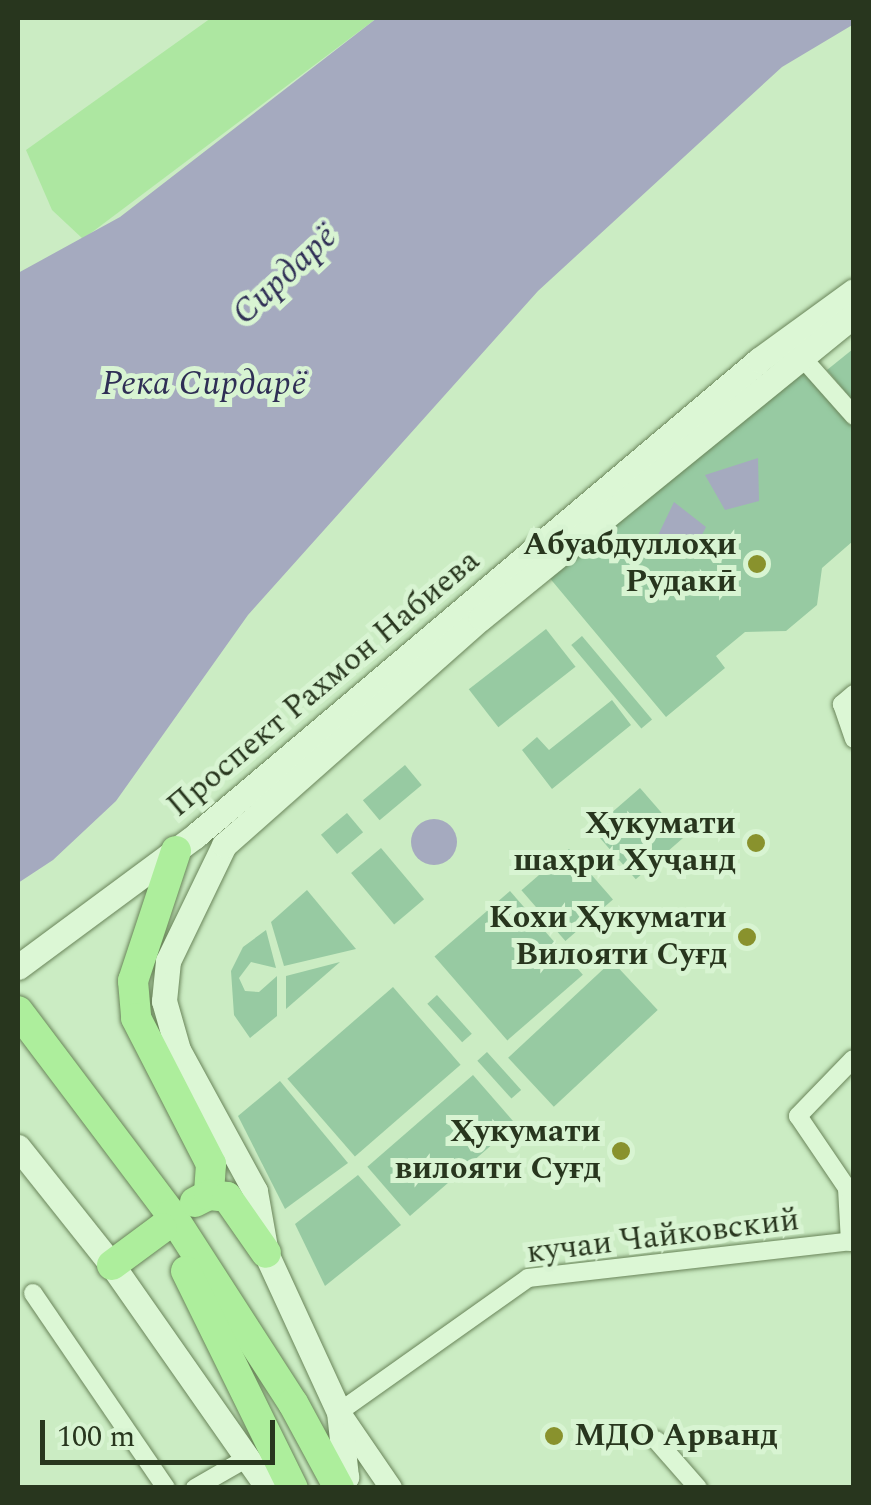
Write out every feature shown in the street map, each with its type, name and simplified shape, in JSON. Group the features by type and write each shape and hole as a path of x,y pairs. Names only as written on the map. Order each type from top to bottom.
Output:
{"main road":[{"name":"Проспект Рахмон Набиева","path":"18,967 176,850 758,360 854,292"},
{"path":"266,1253 255,1191 178,1050 164,1001 168,961 224,845 481,618 799,354 854,315"},
{"path":"206,883 176,850 133,981 136,1018 210,1164 209,1195"},
{"path":"20,1023 167,1221 293,1403 340,1488"},
{"path":"18,1148 112,1265 268,1488"},
{"path":"112,1265 167,1221 209,1195 232,1202 266,1253 339,1412 346,1477 340,1488"},
{"path":"167,1221 294,1488"}],"street":[{"path":"799,354 854,416"},
{"path":"854,694 842,704 854,739"},
{"path":"852,1241 848,1188 798,1116 853,1058"},
{"name":"кучаи Чайковский","path":"339,1412 528,1278 852,1241"},
{"path":"33,1292 166,1488"},
{"path":"339,1412 391,1488"},
{"path":"656,1440 698,1488"},
{"path":"195,1488 248,1457"}],"shaded area":[{"path":"853,349 853,401 827,370"},
{"path":"803,364 853,424 853,541 822,568 817,605 786,631 745,632 716,656 725,668 666,717 548,576"},
{"path":"546,629 576,667 498,727 469,689"},
{"path":"582,636 652,719 641,728 571,645"},
{"path":"612,700 631,725 552,789 522,750 537,737 549,750"},
{"path":"405,765 422,785 380,820 363,800"},
{"path":"640,788 683,838 636,879 592,829"},
{"path":"347,813 363,832 337,854 321,835"},
{"path":"381,848 424,899 394,924 351,873"},
{"path":"569,849 613,900 565,941 521,890"},
{"path":"307,890 356,949 284,966 271,922"},
{"path":"510,891 583,975 507,1040 435,957"},
{"path":"266,930 276,968 251,962 239,978 245,991 259,992 277,976 277,1016 250,1038 234,1015 231,971 243,947"},
{"path":"612,961 658,1010 554,1107 508,1058"},
{"path":"340,962 286,1009 286,976"},
{"path":"393,987 461,1065 355,1157 287,1079"},
{"path":"437,995 472,1034 462,1042 427,1004"},
{"path":"487,1052 521,1090 511,1099 477,1061"},
{"path":"473,1075 516,1124 410,1216 367,1167"},
{"path":"280,1081 348,1163 285,1209 238,1116"},
{"path":"358,1175 401,1225 325,1286 295,1224"}],"sand":[{"path":"211,18 377,18 83,239 52,210 26,150"}],"water":[{"name":"Река Сирдарё","path":"377,18 853,18 854,24 782,67 538,291 248,615 116,801 53,860 18,883 18,273 120,217"},
{"path":"758,458 759,501 725,510 705,475"},
{"path":"674,502 706,527 691,557 650,552"},
{"path":"434,819 451,825 457,842 451,859 434,865 417,859 411,842 417,825"}],"place":[{"name":"Абуабдуллоҳи Рудакӣ","path":"757,564"},
{"name":"Ҳукумати шаҳри Хуҷанд","path":"756,843"},
{"name":"Кохи Ҳукумати Вилояти Суғд","path":"747,937"},
{"name":"Ҳукумати вилояти Суғд","path":"621,1151"},
{"name":"МДО Арванд","path":"554,1436"}],"water label":[{"name":"Сирдарё","path":"285,275"}]}
